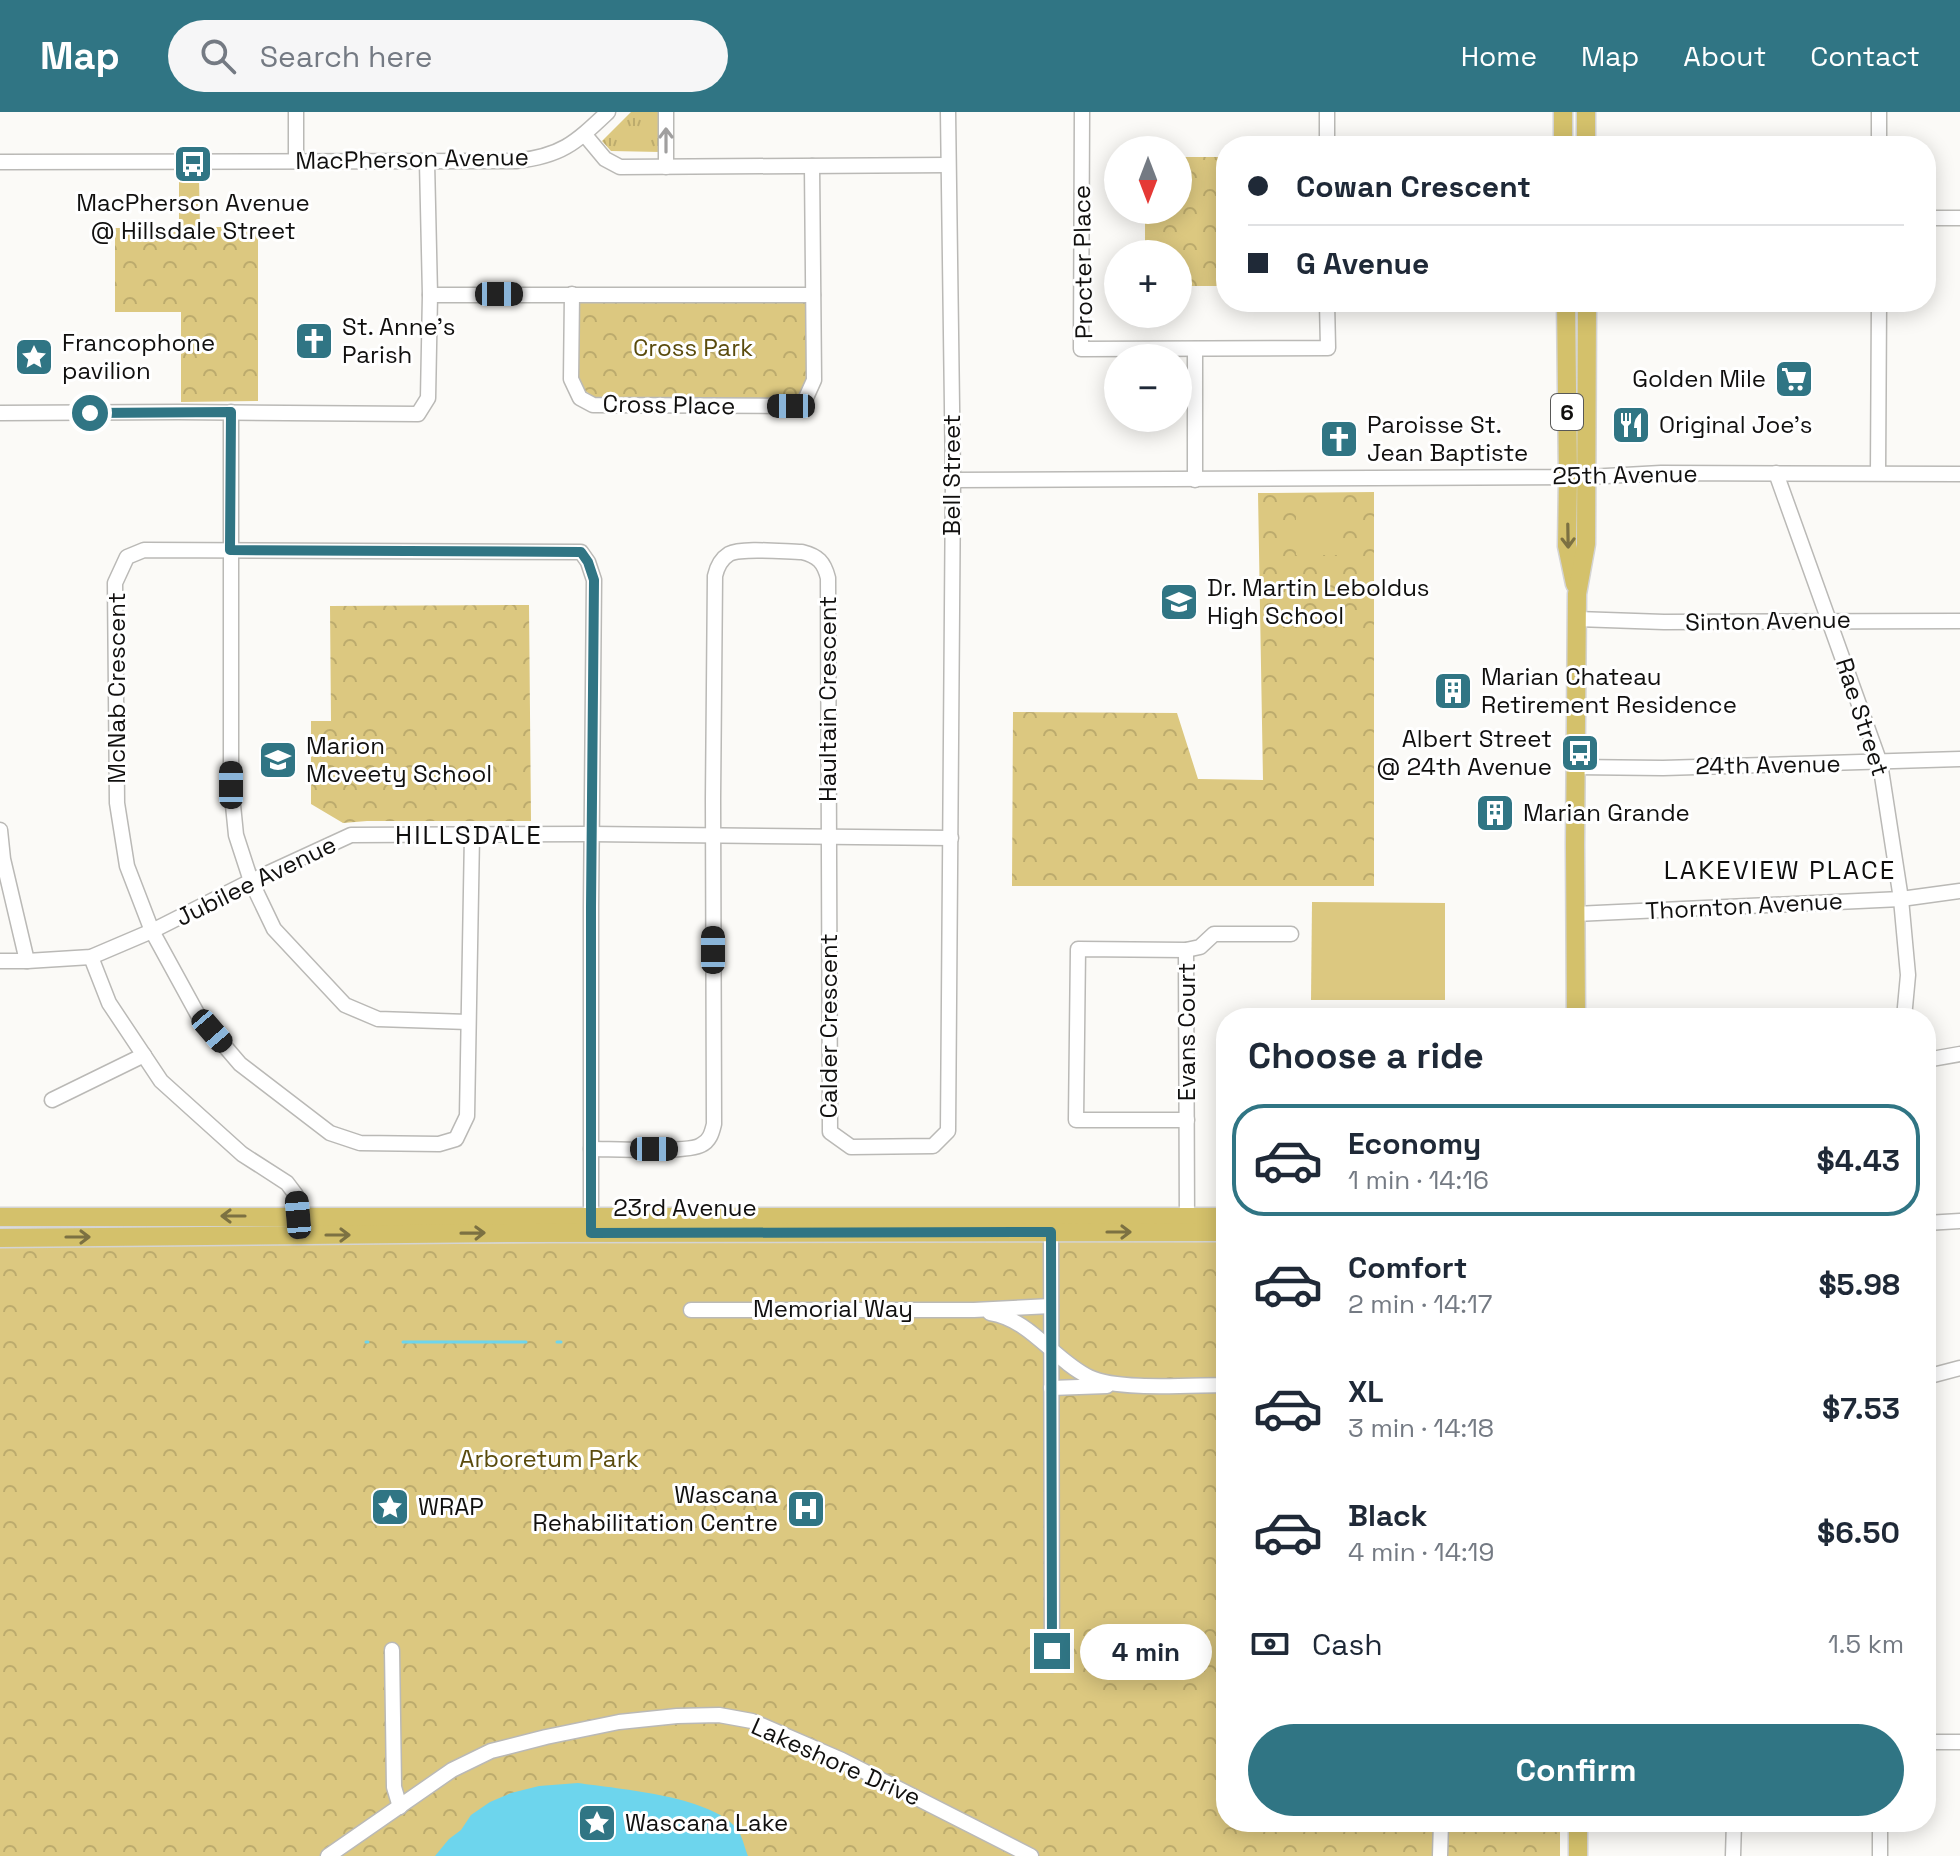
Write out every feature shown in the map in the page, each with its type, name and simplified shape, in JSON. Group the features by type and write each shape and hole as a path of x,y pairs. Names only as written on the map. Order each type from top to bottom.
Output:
{"main road":[{"path":"1563,112 1563,136"},
{"path":"1586,112 1586,136"},
{"name":"6","path":"1566,312 1567,546 1577,594"},
{"name":"6","path":"1576,1008 1577,594 1586,544 1587,312"},
{"name":"23rd Avenue","path":"0,1217 298,1215 591,1225"},
{"name":"23rd Avenue","path":"0,1238 591,1225 1187,1224 1216,1219"},
{"name":"23rd Avenue","path":"1187,1224 1216,1230"},
{"path":"1578,1832 1578,1856"}],"street":[{"path":"296,112 296,160"},
{"name":"MacPherson Avenue","path":"0,162 516,161 540,158 567,148 608,112"},
{"path":"666,112 666,167"},
{"name":"Bell Street","path":"948,112 953,480 951,838"},
{"name":"Procter Place","path":"1082,112 1081,349 1328,348 1327,312"},
{"path":"1327,112 1327,136"},
{"path":"1879,112 1879,136"},
{"path":"585,135 605,159 620,167 948,165"},
{"path":"0,413 418,414 428,398 430,295 427,162"},
{"name":"Cross Place","path":"572,294 571,379 580,398 593,405 791,406 805,400 814,380 812,166"},
{"path":"1936,218 1960,218"},
{"path":"430,295 813,295"},
{"path":"1878,473 1879,312"},
{"path":"1195,349 1195,480"},
{"path":"231,412 231,785 236,835 251,881 274,929 345,1005 378,1019 468,1022 472,835"},
{"name":"25th Avenue","path":"953,480 1588,477 1661,473 1960,474"},
{"name":"Rae Street","path":"1776,473 1880,763 1901,899 1908,975 1905,1008"},
{"name":"McNab Crescent","path":"468,1022 467,1116 456,1139 439,1144 360,1143 330,1133 240,1064 198,1015 152,931 127,866 117,803 115,583 127,557 144,550 581,552 594,580 591,834"},
{"name":"Haultain Crescent","path":"713,834 715,576 721,561 738,551 802,552 821,560 825,568 828,578 828,835"},
{"name":"Sinton Avenue","path":"1577,619 1664,622 1960,621"},
{"name":"24th Avenue","path":"1575,767 1663,768 1960,759"},
{"path":"0,830 3,859 27,961"},
{"path":"591,834 591,1225"},
{"path":"591,1149 685,1149 701,1146 711,1136 714,1124 713,834"},
{"name":"Jubilee Avenue","path":"0,961 91,957 351,835 713,834 951,838"},
{"name":"Calder Crescent","path":"828,835 830,1132 851,1147 933,1146 948,1131 951,838"},
{"name":"Thornton Avenue","path":"1575,914 1901,899 1960,891"},
{"path":"1186,950 1200,947 1214,934 1291,934"},
{"name":"Evans Court","path":"1187,1120 1076,1120 1078,949 1186,950 1187,1120 1187,1224"},
{"path":"91,957 109,1003 161,1081 242,1154 287,1183 296,1195 298,1215"},
{"path":"1936,1058 1960,1054"},
{"path":"52,1100 144,1055"},
{"path":"1936,1222 1960,1221"},
{"path":"1051,1224 1052,1665"},
{"name":"Memorial Way","path":"691,1310 974,1310 1051,1306"},
{"name":"Memorial Way","path":"974,1310 997,1314 1020,1325 1091,1378 1120,1385 1216,1385"},
{"path":"1936,1374 1960,1368"},
{"path":"1051,1388 1120,1385"},
{"path":"392,1650 394,1787 400,1807"},
{"name":"Lakeshore Drive","path":"328,1856 452,1770 491,1751 619,1722 719,1715 752,1721 842,1760 1031,1856"},
{"path":"1936,1742 1960,1742"},
{"path":"1440,1856 1441,1832"},
{"path":"1733,1856 1734,1832"},
{"path":"1880,1832 1880,1856"}],"green space":[{"path":"631,112 661,112 660,152 611,151 602,141"},
{"path":"1192,157 1216,157 1216,286 1192,286 1192,240 1145,240 1145,224 1192,224"},
{"path":"199,178 200,227 258,227 258,401 181,402 181,312 115,312 115,228 179,228 179,179"},
{"name":"Cross Park","path":"580,301 806,302 810,306 809,380 802,392 789,399 594,397 582,389 577,375 577,305"},
{"path":"1374,492 1374,886 1012,886 1013,712 1177,713 1198,779 1263,780 1258,493"},
{"path":"1296,504 1341,504 1341,555 1296,555"},
{"path":"529,605 531,821 343,823 311,804 311,721 331,721 330,606"},
{"path":"1312,902 1445,903 1445,1000 1311,1000"},
{"name":"Arboretum Park","path":"1216,1240 1216,1832 1560,1832 1560,1856 0,1856 0,1246"}],"water":[{"name":"Wascana Lake","path":"578,1783 665,1796 710,1810 739,1832 748,1856 435,1856 471,1815 490,1802 539,1786"}],"waterway":[{"path":"403,1342 526,1342"}],"place":[{"name":"MacPherson Avenue @ Hillsdale Street","path":"193,164"},
{"name":"St. Anne's Parish","path":"314,341"},
{"name":"Francophone pavilion","path":"34,357"},
{"name":"Golden Mile","path":"1794,379"},
{"name":"Original Joe's","path":"1631,425"},
{"name":"Paroisse St. Jean Baptiste","path":"1339,439"},
{"name":"Dr. Martin Leboldus High School","path":"1179,602"},
{"name":"Marian Chateau Retirement Residence","path":"1453,691"},
{"name":"Albert Street @ 24th Avenue","path":"1580,753"},
{"name":"Marion Mcveety School","path":"278,760"},
{"name":"Marian Grande","path":"1495,813"},
{"name":"WRAP","path":"390,1507"},
{"name":"Wascana Rehabilitation Centre","path":"806,1509"},
{"name":"Wascana Lake","path":"597,1823"}],"district":[{"name":"HILLSDALE","path":"469,835"},
{"name":"LAKEVIEW PLACE","path":"1780,870"}],"route":[{"path":"90,413 231,412 230,550 581,552 594,580 591,1233 1051,1232 1052,1651"}]}
